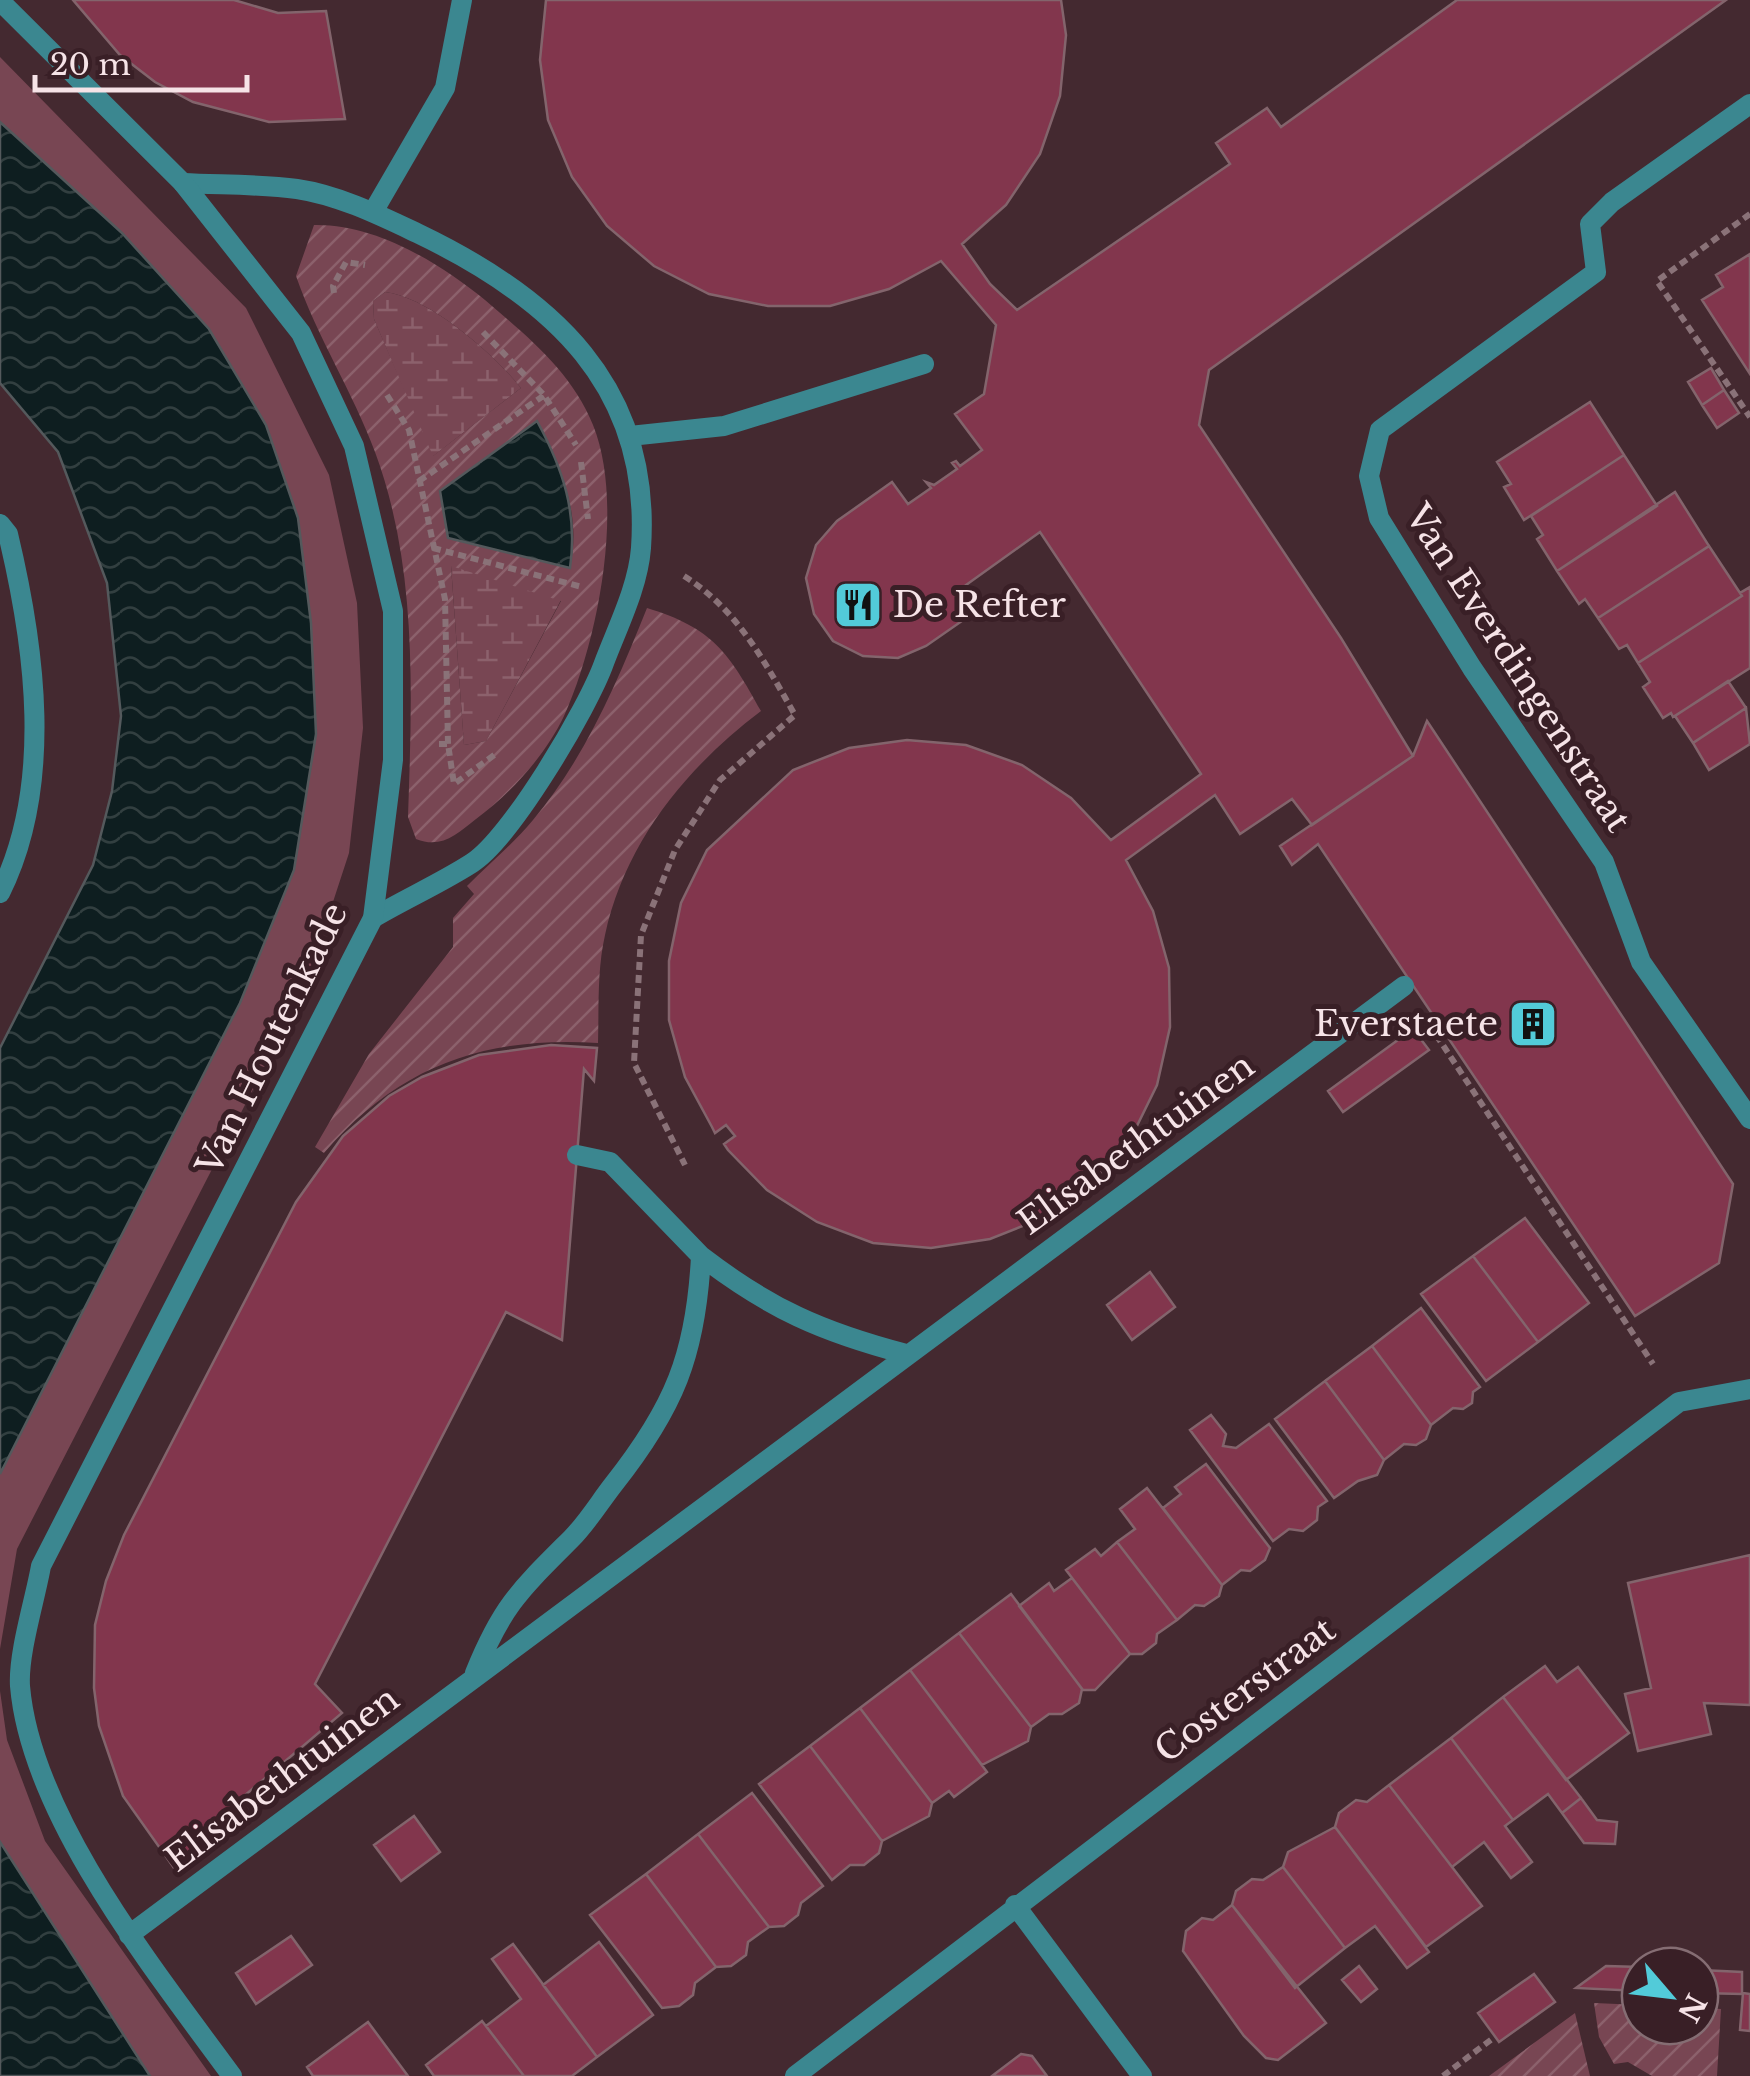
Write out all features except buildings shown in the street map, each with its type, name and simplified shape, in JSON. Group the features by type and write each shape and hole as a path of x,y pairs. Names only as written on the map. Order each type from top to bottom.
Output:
{"street":[{"name":"Van Houtenkade","path":"0,0 184,183 301,333 354,446 394,610 393,746 373,918 41,1566 20,1684 39,1766 129,1934 232,2076"},
{"path":"373,212 445,88 462,0"},
{"name":"Van Everdingenstraat","path":"1750,104 1612,202 1590,224 1596,272 1380,430 1369,476 1379,518 1472,668 1604,862 1640,962 1750,1119"},
{"path":"184,183 298,189 373,212 453,250 532,299 593,362 630,436 641,549 628,600 592,697 511,818 474,862 373,918"},
{"path":"630,436 724,426 924,364"},
{"path":"0,524 8,534 28,617 34,757 18,857 0,894"},
{"name":"Elisabethtuinen","path":"129,1934 1404,986"},
{"path":"578,1155 610,1162 701,1256 758,1299 848,1338 906,1354"},
{"path":"474,1675 497,1620 537,1569 572,1538 658,1428 680,1380 701,1256"},
{"name":"Costerstraat","path":"795,2076 1678,1402 1750,1389"},
{"path":"1016,1905 1142,2076"}],"path":[{"path":"1750,214 1657,280 1750,417"},
{"path":"335,302 332,286 346,262 368,266"},
{"path":"471,320 544,395 580,450 590,535"},
{"path":"419,481 593,362"},
{"path":"378,382 409,430 445,600 448,744 454,784 494,758 505,742"},
{"path":"433,548 628,600"},
{"path":"641,549 714,595 746,631 795,715 720,780 675,850 641,935 634,1064 676,1154 687,1167"},
{"path":"580,598 585,570"},
{"path":"393,746 448,744"},
{"path":"1404,986 1678,1402"},
{"path":"1442,2076 1492,2039"}],"green space":[{"path":"0,57 246,308 329,475 357,603 363,728 349,853 315,957 265,1066 17,1549 0,1649 0,1474 240,1003 316,734 311,623 298,518 122,233 0,122"},
{"path":"314,225 360,231 427,259 485,300 561,372 584,406 602,457 607,493 603,572 587,650 564,716 537,759 514,786 462,830 441,841 416,839 408,817 409,633 399,541 389,496 366,430 296,276","holes":["385,292 421,304 459,329 495,359 521,388 433,456 374,319 373,301","537,421 567,492 573,529 570,567 448,538","451,566 561,601 486,741 464,745"]},
{"path":"385,292 421,304 459,329 495,359 521,388 432,457 374,319 373,301"},
{"path":"451,565 561,600 486,741 464,745"},
{"path":"647,608 688,624 717,645 761,711 684,782 627,869 602,948 598,1043 518,1045 446,1063 382,1098 324,1153 315,1147 369,1054 453,947 453,918 474,894 467,886 533,820 569,771 611,692"},
{"path":"0,1691 7,1740 45,1841 211,2076 150,2076 0,1842"},
{"path":"1594,2003 1620,2004 1620,2046 1719,2046 1717,2076 1652,2076 1628,2062 1614,2064 1599,2037"},
{"path":"1575,2013 1590,2076 1489,2076"}],"water":[{"path":"0,122 122,233 209,329 266,425 298,518 311,623 316,734 294,870 240,1003 0,1474 0,1048 93,865 112,791 121,716 107,583 58,452 0,383"},
{"path":"537,421 566,492 572,529 570,568 448,538 440,491"},
{"path":"0,1842 150,2076 0,2076"}],"place":[{"name":"De Refter","path":"858,605"},
{"name":"Everstaete","path":"1533,1024"}]}
